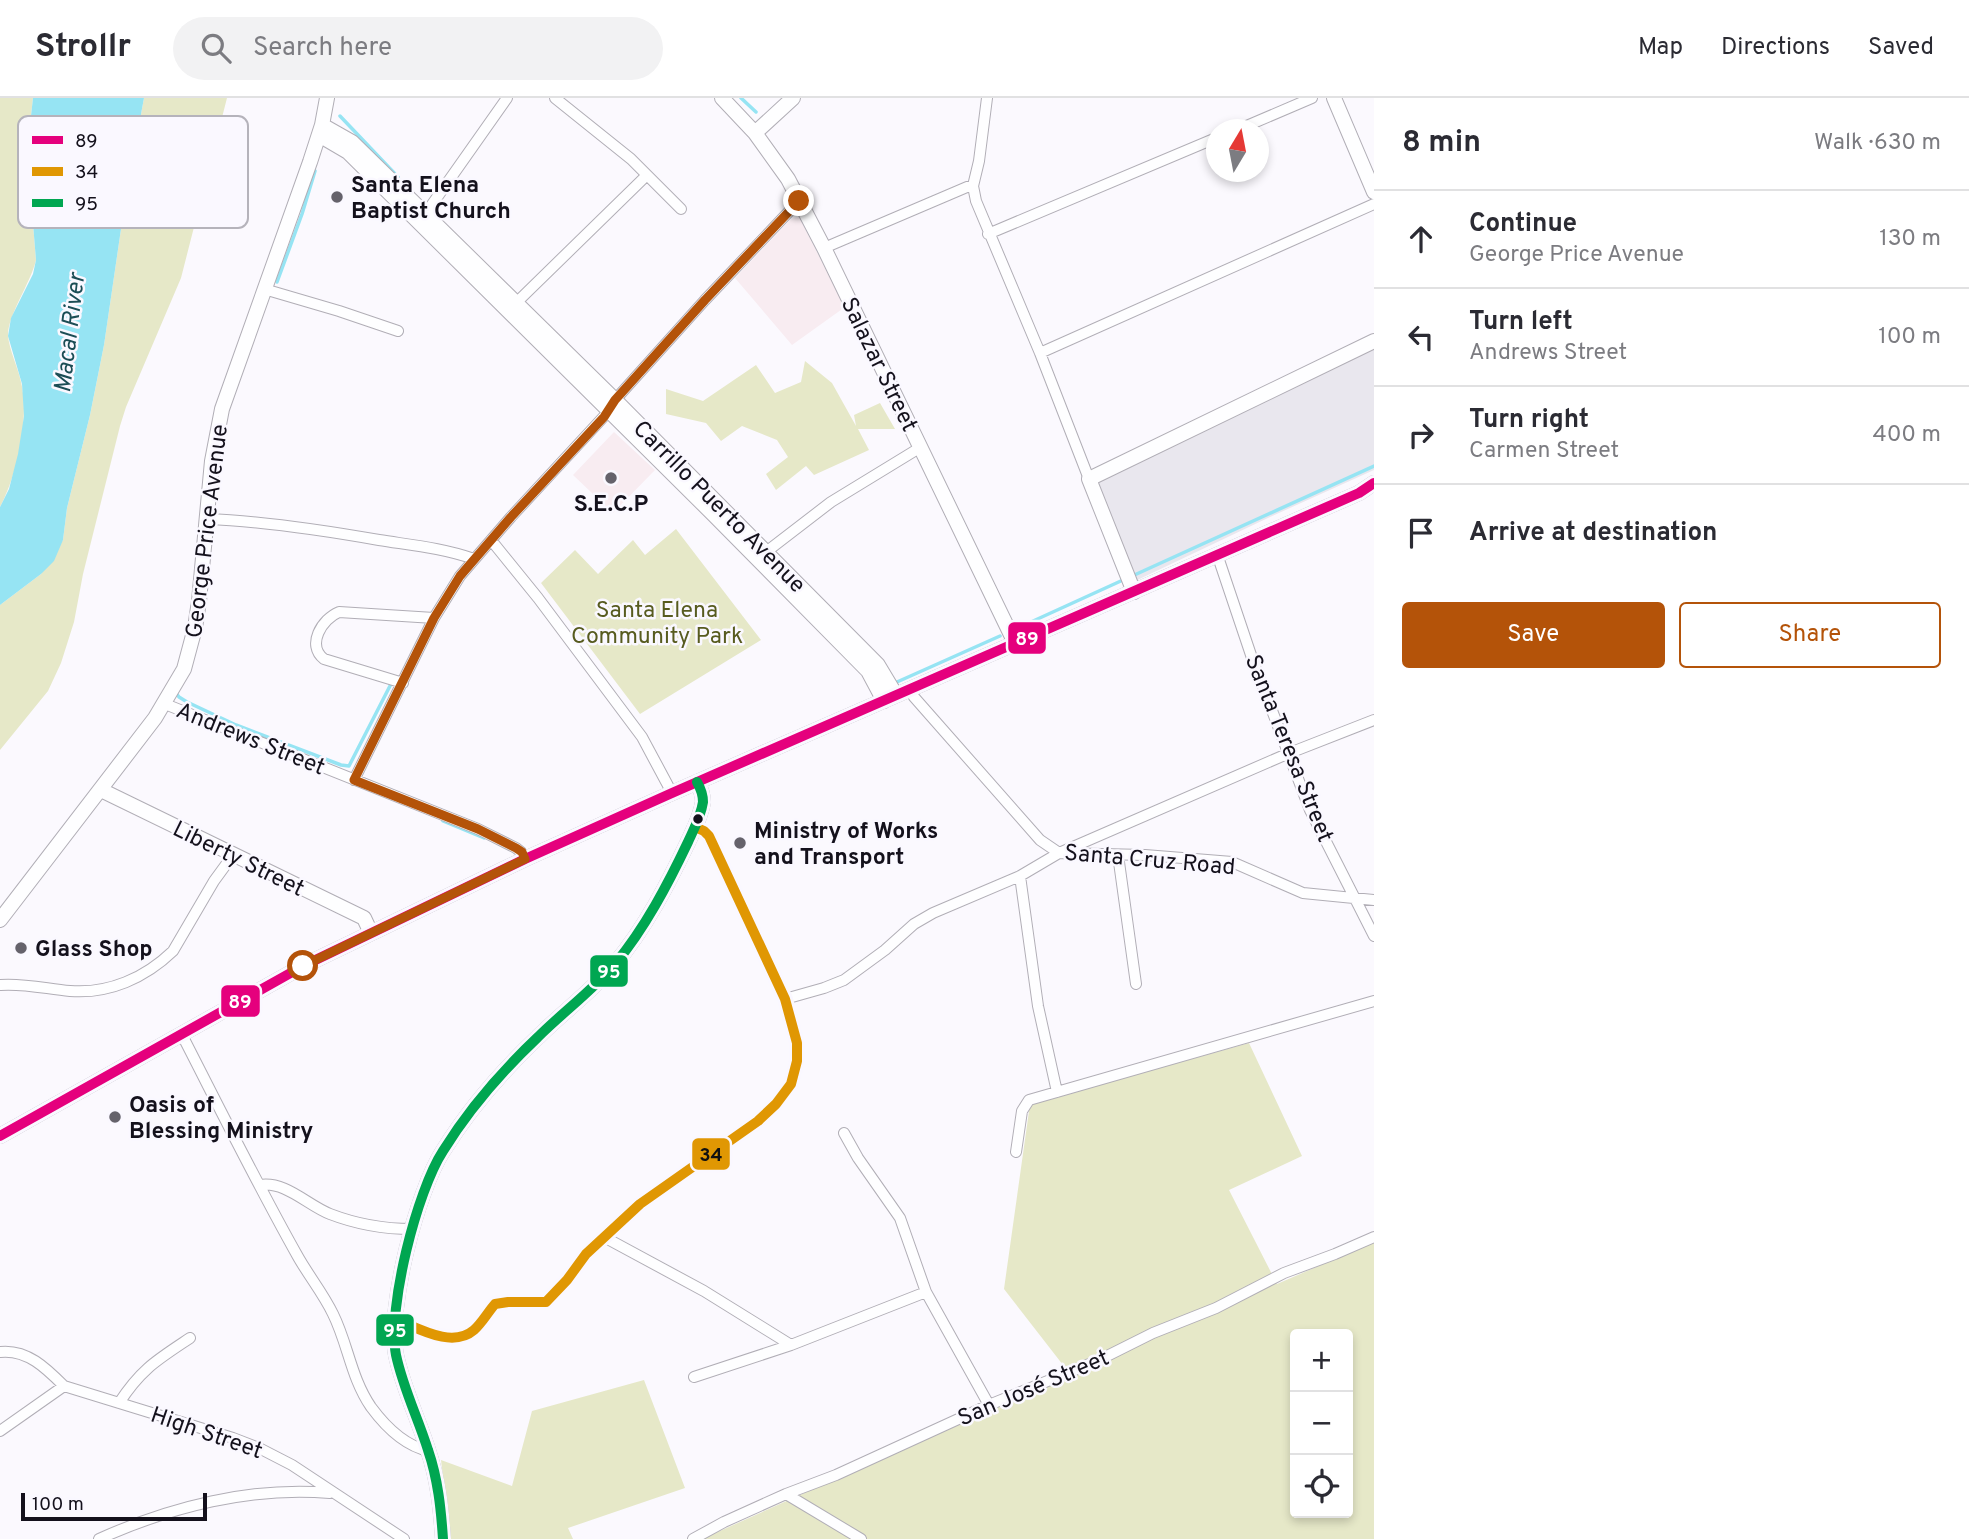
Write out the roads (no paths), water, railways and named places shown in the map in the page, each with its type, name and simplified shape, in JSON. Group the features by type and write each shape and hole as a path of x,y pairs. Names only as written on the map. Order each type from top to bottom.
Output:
{"main road":[{"name":"George Price Avenue","path":"0,920 165,704 184,669 195,628 212,461 222,409 320,130 327,98"},
{"name":"Salazar Street","path":"722,98 755,133 788,179 1016,643"},
{"path":"755,133 793,98"},
{"path":"1334,98 1372,184"},
{"name":"Carrillo Puerto Avenue","path":"320,130 352,142 426,213 516,303 868,671 890,698"},
{"name":"Carrillo Puerto Avenue","path":"320,130 348,152 766,552 878,665 890,698"},
{"path":"1134,592 1089,479 1374,341"},
{"path":"1359,493 1374,482"},
{"path":"0,1136 303,966 525,859 1217,554 1359,493 1374,490"},
{"path":"443,1539 429,1451 396,1351 395,1319 400,1288 412,1229 429,1178 442,1152 492,1085 539,1035 612,968 623,954 658,901 695,827 703,798 697,782"},
{"name":"Liberty Street","path":"101,790 364,918 371,933"}],"street":[{"path":"426,213 508,98"},
{"path":"555,98 623,152 681,209"},
{"path":"986,98 974,186 975,201 1040,353 1089,479"},
{"path":"1263,119 1312,98"},
{"path":"988,234 1206,142"},
{"path":"516,303 647,175"},
{"path":"824,248 974,186"},
{"path":"354,780 434,618 460,576 705,300 799,201"},
{"path":"1040,353 1374,204"},
{"path":"264,289 398,331"},
{"path":"766,552 831,502 921,447"},
{"path":"207,519 255,522 344,534 442,550 474,559"},
{"path":"491,540 642,737 672,793"},
{"name":"Santa Teresa Street","path":"1217,554 1252,658 1310,810 1374,936"},
{"path":"403,683 324,659 317,654 315,648 320,629 339,612 434,618"},
{"name":"Santa Cruz Road","path":"910,689 914,697 1040,840 1059,853 1145,855 1232,862 1303,893 1374,900"},
{"name":"Andrews Street","path":"165,704 478,829 516,848 522,852 525,859"},
{"path":"785,999 844,980 885,950 914,924 933,913 1020,876 1059,853 1287,754 1374,720"},
{"path":"395,1319 433,1334 463,1338 476,1329 495,1304 546,1302 568,1280 586,1254 604,1237 640,1205 758,1121 776,1104 791,1084 797,1061 797,1043 785,999 709,836 695,827"},
{"path":"0,985 83,991 133,981 173,951 214,881 233,855"},
{"path":"1118,855 1136,984"},
{"path":"1020,876 1038,1006 1057,1092"},
{"path":"1016,1152 1022,1111 1029,1100 1374,1001"},
{"path":"181,1033 299,1258 332,1312 355,1375 371,1407 381,1420 408,1444 429,1451"},
{"path":"844,1133 900,1218 926,1293 989,1405"},
{"path":"260,1185 280,1186 318,1210 353,1222 412,1229"},
{"path":"604,1237 704,1291 791,1345"},
{"name":"San José Street","path":"693,1539 786,1494 858,1466 989,1405 1207,1312 1284,1273 1374,1237"},
{"path":"694,1377 791,1345 926,1293"},
{"path":"119,1404 142,1371 190,1338"},
{"name":"High Street","path":"0,1352 15,1352 32,1358 64,1386 259,1448 292,1465 403,1539"},
{"path":"0,1431 64,1386"},
{"path":"99,1539 167,1514 237,1496 292,1491 333,1493"},
{"path":"786,1494 860,1539"}],"water":[{"path":"33,98 144,98 141,116 31,116"},
{"name":"Macal River","path":"33,228 121,228 104,345 67,508 63,540 54,561 0,605 0,507 9,489 24,416 22,384 8,336 11,318 33,274 36,260"}],"waterway":[{"path":"741,98 756,112"},
{"path":"340,116 398,177"},
{"path":"277,282 315,171"},
{"path":"1130,577 1374,466"},
{"path":"1020,627 1123,580"},
{"path":"897,682 1000,636"},
{"path":"176,693 187,702 236,725 349,766 392,682"},
{"path":"443,821 484,838"}],"place":[{"name":"Santa Elena Baptist Church","path":"337,197"},
{"name":"S.E.C.P","path":"611,478"},
{"name":"Ministry of Works and Transport","path":"740,843"},
{"name":"Glass Shop","path":"21,948"},
{"name":"Oasis of Blessing Ministry","path":"115,1117"}],"park label":[{"name":"Santa Elena Community Park","path":"657,622"}]}
